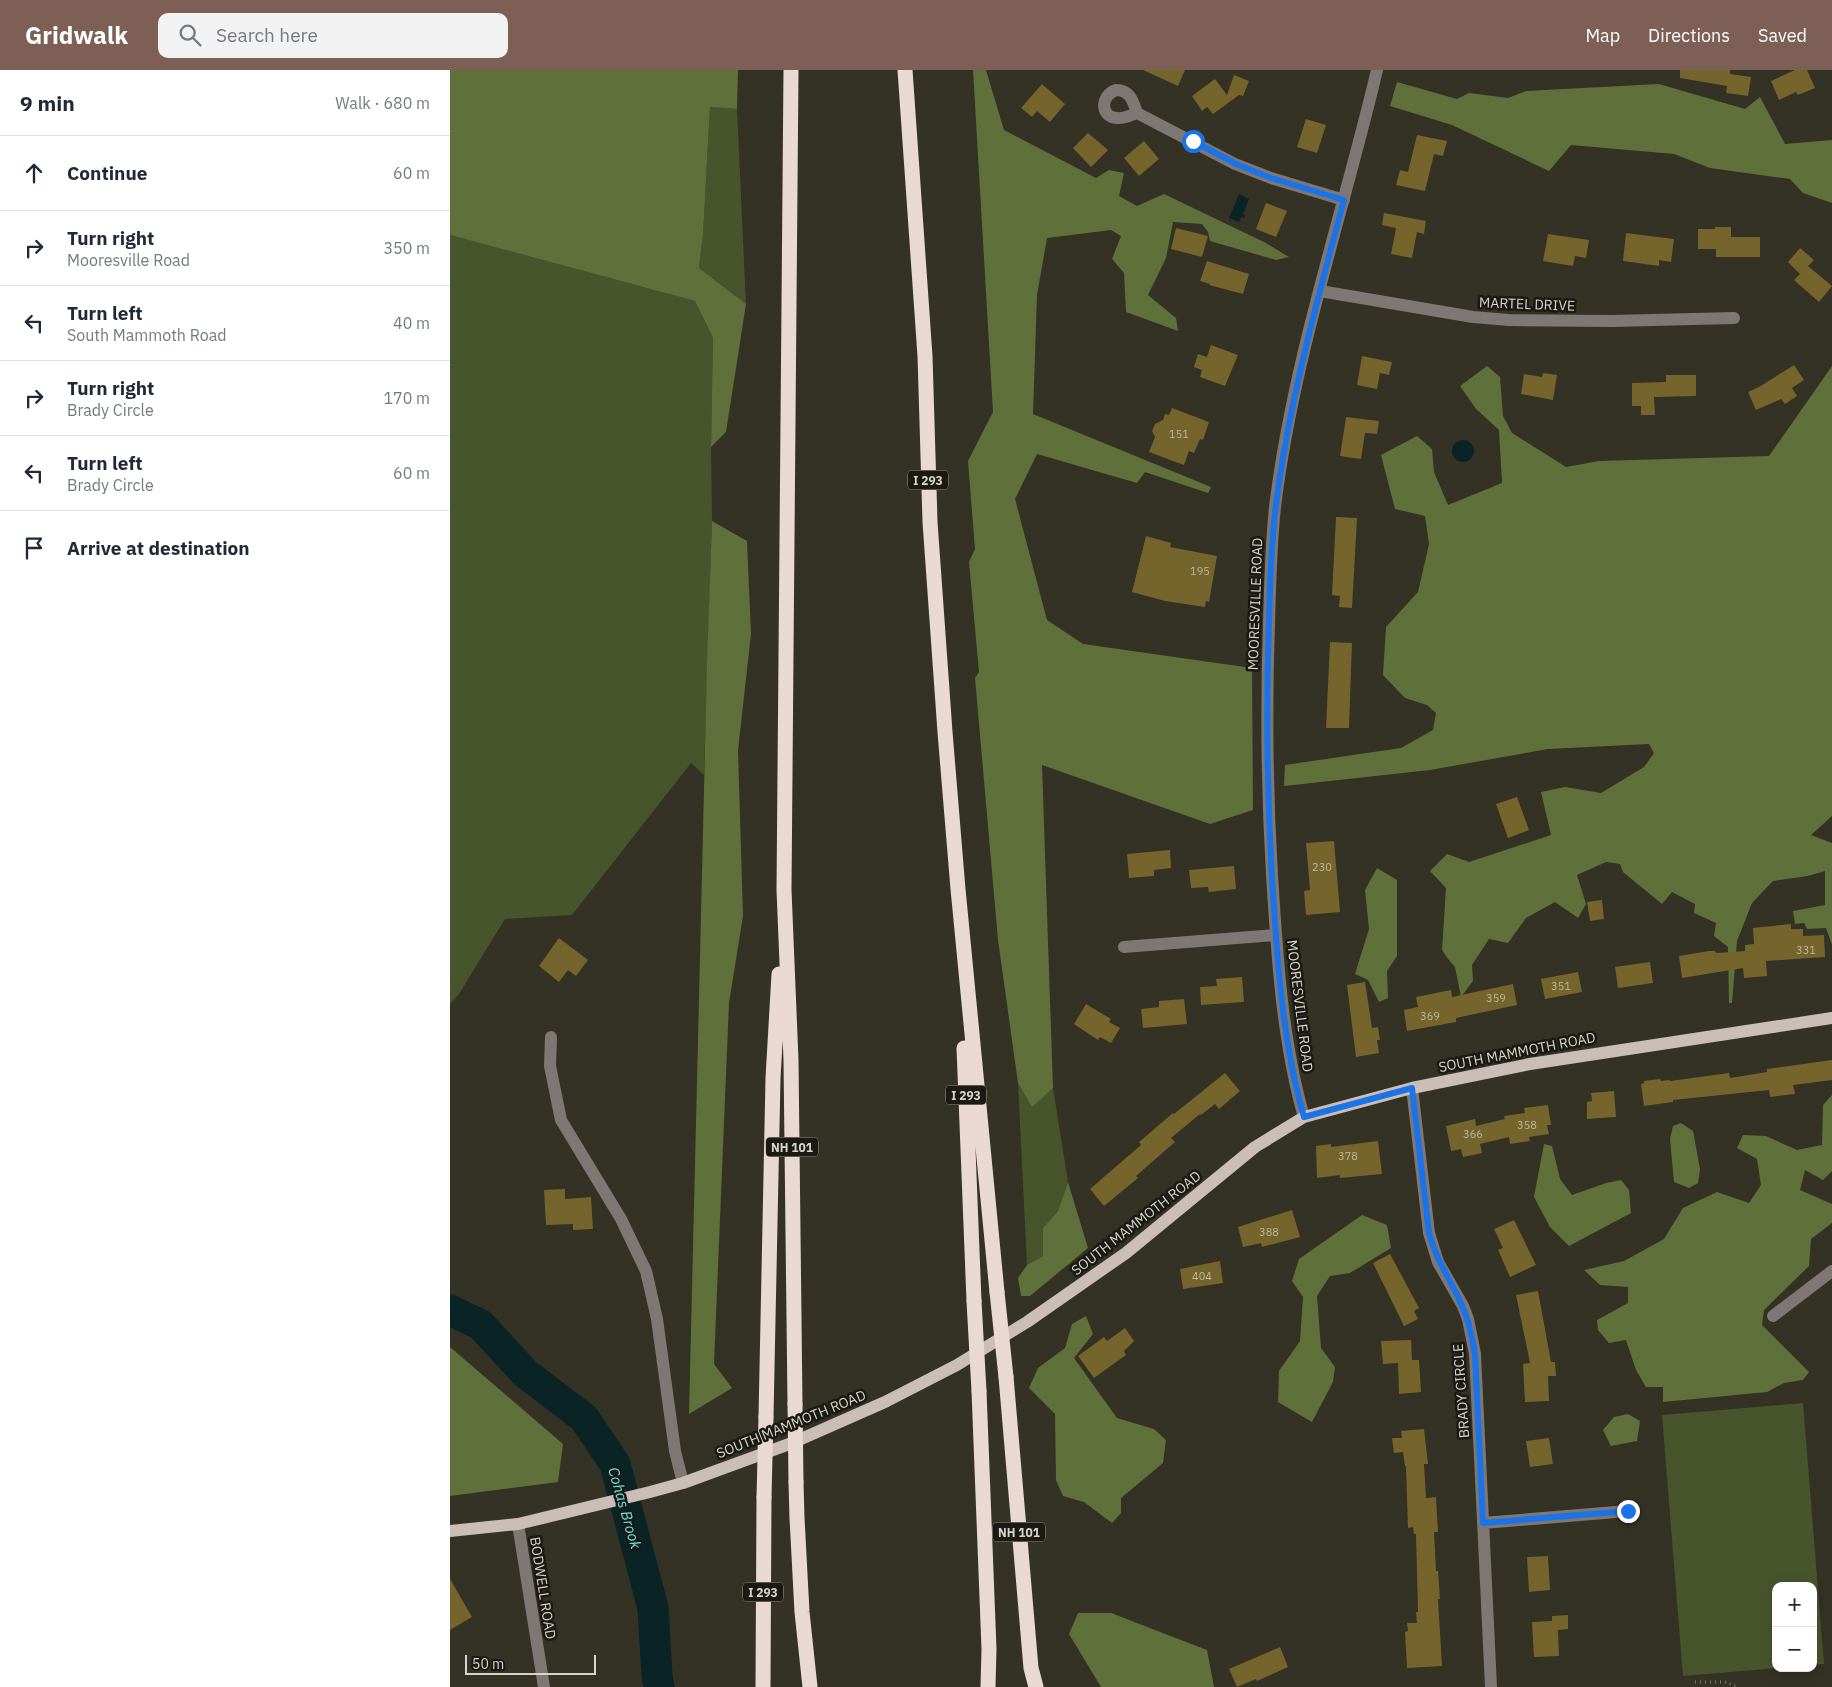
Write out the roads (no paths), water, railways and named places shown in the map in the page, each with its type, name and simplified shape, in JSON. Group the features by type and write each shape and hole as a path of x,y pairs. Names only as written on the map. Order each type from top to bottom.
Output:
{"highway":[{"path":"784,890 791,70"},
{"name":"I 293","path":"905,70 925,356 930,522 958,890 989,1649 988,1687"},
{"name":"NH 101","path":"784,890 791,1060 794,1404 797,1518 802,1612 810,1687"},
{"name":"I 293","path":"763,1687 764,1497 773,1078 784,890"},
{"name":"NH 101","path":"958,890 1006,1377 1031,1668 1036,1687"}],"main road":[{"name":"SOUTH MAMMOTH ROAD","path":"450,1532 518,1524 683,1483 792,1443 885,1402 957,1365 1027,1322 1094,1277 1158,1228 1254,1147 1304,1117 1412,1088 1530,1064 1832,1018"}],"street":[{"name":"MOORESVILLE ROAD","path":"1304,1117 1294,1082 1276,935 1268,814 1266,735 1271,556 1276,506 1290,418 1320,290 1377,70"},
{"path":"1137,113 1236,164 1271,178 1344,200"},
{"name":"MARTEL DRIVE","path":"1320,290 1473,317 1508,320 1612,321 1734,318"},
{"path":"1124,947 1276,935"},
{"path":"552,1037 550,1066 560,1120 621,1219 646,1271 657,1319 675,1451 683,1483"},
{"name":"BRADY CIRCLE","path":"1412,1088 1431,1240 1438,1262 1462,1306 1472,1337 1475,1354 1492,1687"},
{"path":"1773,1316 1832,1271"},
{"path":"1483,1523 1628,1511"},
{"name":"BODWELL ROAD","path":"518,1524 544,1687"}],"water":[{"path":"1239,194 1249,199 1243,214 1245,215 1244,218 1241,217 1239,222 1229,218"},
{"path":"1459,440 1467,440 1474,447 1474,455 1467,462 1459,462 1452,455 1452,447"}],"waterway":[{"name":"Cohas Brook","path":"450,1310 481,1325 525,1373 584,1418 615,1464 653,1608 659,1687"}]}
